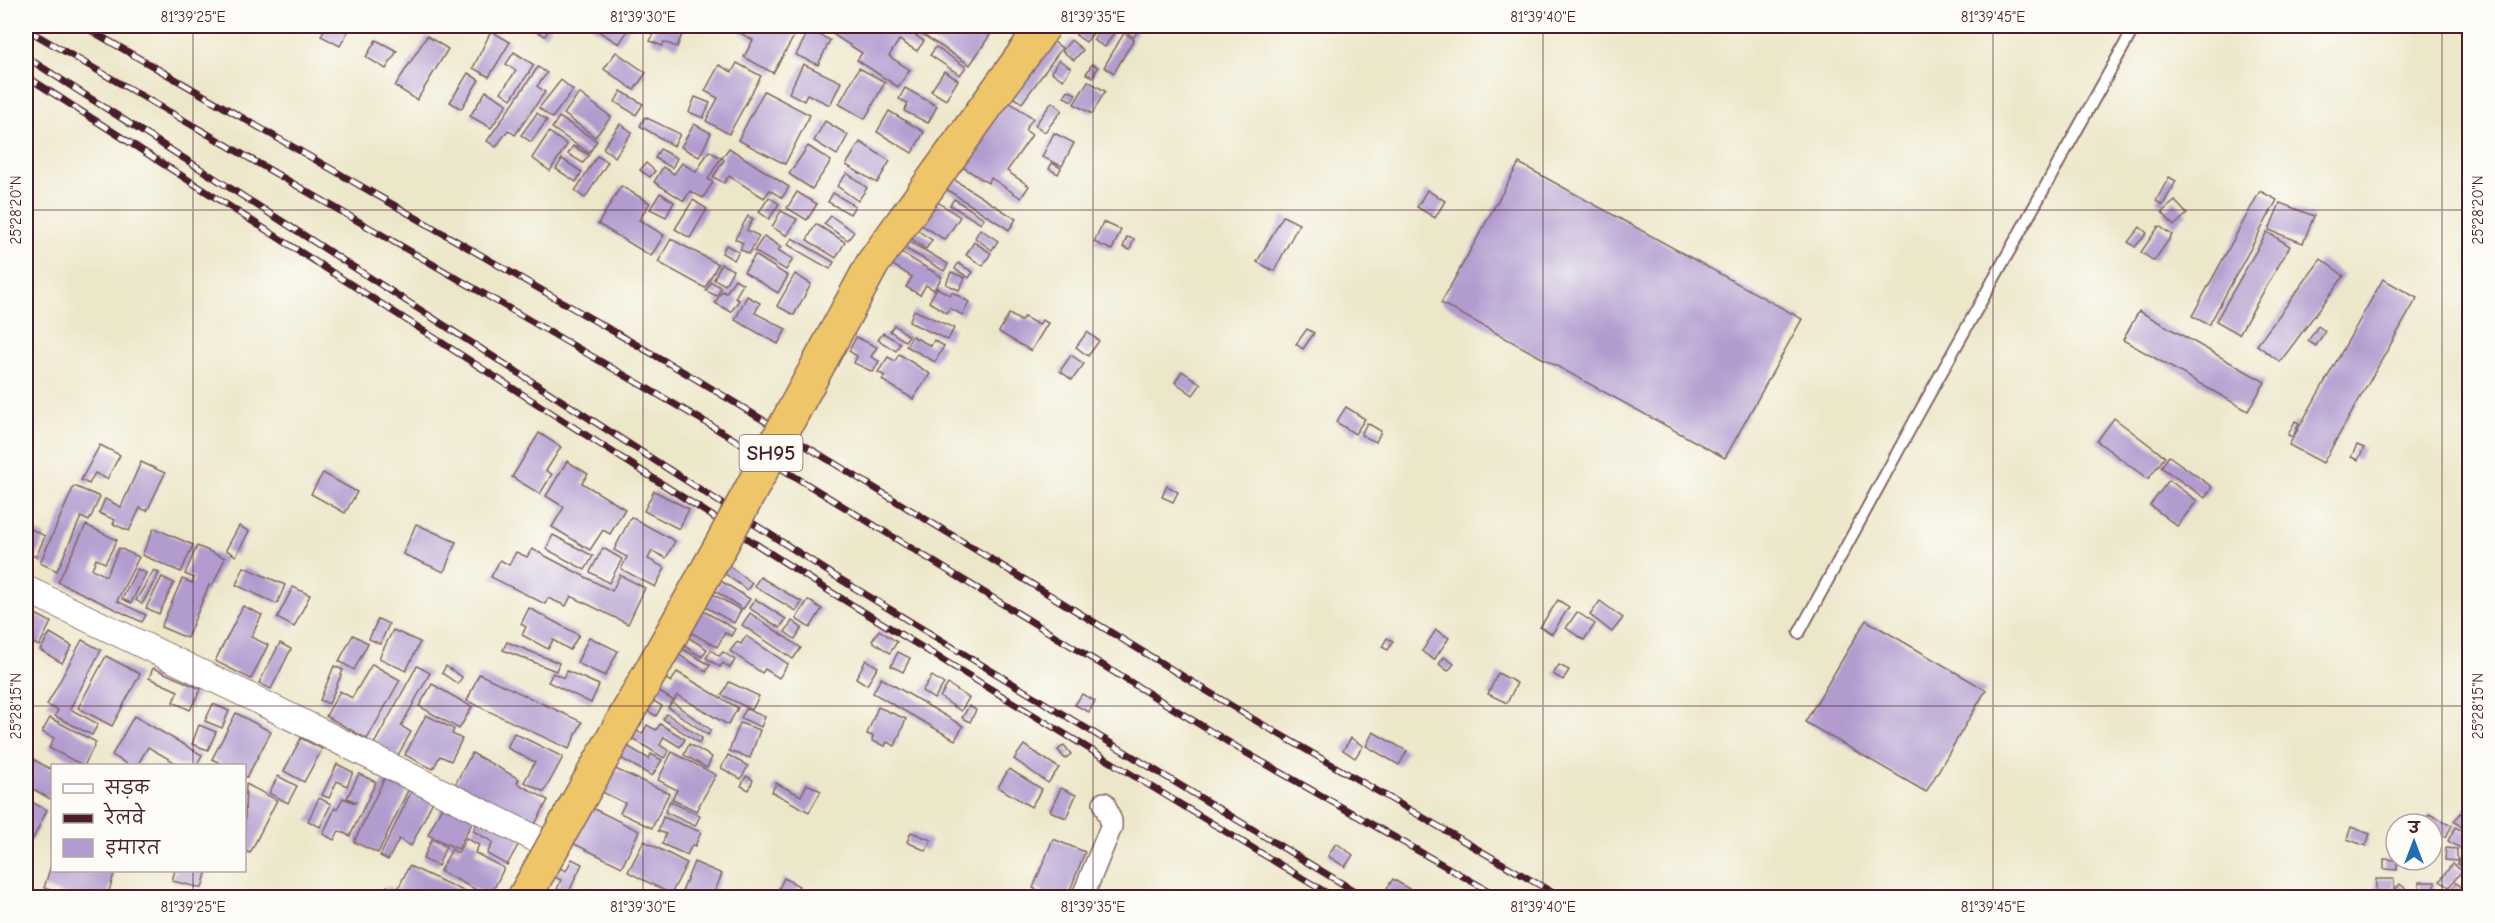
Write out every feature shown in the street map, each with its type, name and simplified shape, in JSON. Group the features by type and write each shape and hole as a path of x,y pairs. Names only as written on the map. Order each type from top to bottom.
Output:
{"main road":[{"name":"SH95","path":"524,897 702,580 873,263 1044,26"}],"street":[{"path":"26,589 243,693 534,838"},
{"path":"1082,897 1111,827 1104,803"}],"lane":[{"path":"1799,633 1914,420 2134,26"}],"building":[{"path":"326,26 351,26 340,46 321,36"},
{"path":"528,26 551,26 545,36"},
{"path":"590,26 631,26 619,44"},
{"path":"656,26 665,26 683,32 677,47 664,42 662,46 650,41"},
{"path":"744,26 800,26 773,73 744,57 753,40 740,33"},
{"path":"820,26 901,26 924,41 917,51 899,40 889,56 910,70 898,87 857,60 862,53"},
{"path":"909,26 975,26 990,35 970,65"},
{"path":"1083,26 1099,26 1086,42 1076,35"},
{"path":"1102,26 1117,28 1105,47 1093,40"},
{"path":"1128,26 1140,26 1134,37 1125,31"},
{"path":"809,30 830,40 818,65 796,55"},
{"path":"491,31 510,42 489,77 473,68"},
{"path":"1124,33 1134,39 1114,73 1104,67"},
{"path":"427,36 448,49 417,100 395,86"},
{"path":"376,40 397,51 386,69 366,57"},
{"path":"1051,40 1062,48 1022,103 1010,95"},
{"path":"1071,40 1083,50 1074,60 1062,51"},
{"path":"936,47 966,67 960,75 930,55"},
{"path":"514,52 534,65 511,99 501,92 516,71 506,64"},
{"path":"616,52 646,73 634,90 604,69"},
{"path":"1059,60 1071,68 1063,80 1051,72"},
{"path":"737,63 761,76 729,134 706,121 718,98 705,91 719,65 732,72"},
{"path":"803,64 841,82 830,105 807,94 804,101 789,93"},
{"path":"1092,64 1098,67 1093,77 1086,74"},
{"path":"538,67 547,73 537,86 545,92 515,135 508,130 496,147 487,141"},
{"path":"859,68 885,82 865,119 839,104"},
{"path":"944,71 958,80 946,100 931,91"},
{"path":"468,73 479,80 461,109 450,102"},
{"path":"561,80 573,90 552,118 539,108"},
{"path":"1088,81 1105,91 1092,114 1074,104"},
{"path":"905,88 937,106 928,123 904,111 908,103 899,99"},
{"path":"1068,90 1076,94 1072,101 1064,97"},
{"path":"486,91 507,104 491,128 470,116"},
{"path":"621,91 643,104 636,115 615,102"},
{"path":"764,91 810,115 785,164 738,140"},
{"path":"579,93 611,117 595,137 564,114"},
{"path":"695,97 710,103 703,118 689,112"},
{"path":"1006,100 1033,118 1025,130 1032,135 1007,171 1029,186 1021,198 991,178 988,183 961,166"},
{"path":"1052,102 1062,110 1045,132 1035,125"},
{"path":"889,111 924,132 912,153 877,132"},
{"path":"537,113 547,120 531,142 521,135"},
{"path":"559,117 597,141 589,153 552,128"},
{"path":"645,117 680,134 674,146 640,126"},
{"path":"825,121 848,135 837,155 814,141"},
{"path":"620,124 632,132 615,157 603,148"},
{"path":"694,124 711,133 699,157 681,147"},
{"path":"549,132 567,145 550,171 532,158"},
{"path":"1054,133 1074,143 1062,166 1042,157"},
{"path":"860,142 890,161 877,183 846,165"},
{"path":"573,146 589,155 583,163 568,154"},
{"path":"808,146 831,161 812,189 789,174"},
{"path":"729,148 789,187 782,198 770,190 764,198 729,176 724,183 713,177"},
{"path":"660,149 677,158 672,168 655,158"},
{"path":"709,151 721,158 708,179 713,182 703,198 690,191 684,201 654,182 663,167 674,174 682,163 696,172"},
{"path":"597,156 608,162 585,198 575,191"},
{"path":"562,159 582,172 576,182 556,169"},
{"path":"646,163 655,171 650,177 640,170"},
{"path":"1052,163 1061,168 1058,174 1049,169"},
{"path":"1519,163 1802,319 1725,458 1441,303"},
{"path":"847,173 867,188 858,201 837,186"},
{"path":"2169,177 2176,181 2163,205 2156,201"},
{"path":"953,179 1016,219 1009,230 946,189"},
{"path":"621,186 650,203 639,220 664,235 651,256 598,224"},
{"path":"1427,190 1445,201 1435,218 1417,207"},
{"path":"2260,191 2277,200 2209,325 2192,316"},
{"path":"797,192 817,204 807,220 787,208"},
{"path":"660,193 674,202 666,217 650,209"},
{"path":"833,193 855,206 850,214 828,202"},
{"path":"927,195 960,217 945,240 920,224"},
{"path":"769,197 779,204 769,219 759,212"},
{"path":"954,199 984,218 981,224 950,205"},
{"path":"693,200 707,209 690,238 675,229"},
{"path":"2175,201 2187,214 2174,226 2162,212"},
{"path":"2280,203 2314,216 2303,243 2269,230"},
{"path":"781,211 797,219 787,236 772,227"},
{"path":"748,216 753,219 747,230 759,236 749,254 740,249 743,243 735,239"},
{"path":"831,216 854,232 848,240 824,224"},
{"path":"1283,216 1299,224 1274,271 1257,262"},
{"path":"1103,222 1121,230 1112,250 1094,242"},
{"path":"816,224 845,242 836,258 807,240"},
{"path":"2159,226 2172,235 2154,261 2141,252"},
{"path":"2140,227 2147,233 2135,247 2128,242"},
{"path":"914,228 932,240 926,249 908,236"},
{"path":"980,229 998,241 992,250 975,238"},
{"path":"2267,232 2290,246 2239,334 2216,321"},
{"path":"764,236 781,247 778,250 793,259 786,270 754,251"},
{"path":"1127,237 1134,239 1130,250 1123,247"},
{"path":"792,238 834,262 830,269 788,245"},
{"path":"671,239 718,264 705,288 658,262"},
{"path":"907,240 948,264 944,271 903,247"},
{"path":"974,242 991,253 983,266 966,255"},
{"path":"726,245 739,252 734,260 722,253"},
{"path":"892,247 942,277 934,290 926,285 920,295 906,287 912,277 885,260"},
{"path":"755,255 788,276 778,293 744,272"},
{"path":"2321,259 2344,276 2280,362 2257,345"},
{"path":"958,263 973,272 969,278 955,269"},
{"path":"721,264 733,270 725,285 714,279"},
{"path":"951,272 965,278 959,290 946,284"},
{"path":"795,274 811,284 794,315 777,306"},
{"path":"735,279 743,284 735,298 739,300 731,312 715,303 722,291 726,293"},
{"path":"2383,279 2417,298 2323,463 2289,445"},
{"path":"711,282 721,287 717,296 706,291"},
{"path":"937,288 950,295 952,292 969,302 962,315 950,308 947,313 929,302"},
{"path":"747,296 760,303 755,313 786,329 778,344 735,320"},
{"path":"914,310 954,328 948,340 909,322"},
{"path":"2139,311 2265,382 2248,411 2123,340"},
{"path":"1009,314 1021,321 1024,317 1039,325 1042,320 1048,323 1031,351 999,332"},
{"path":"894,325 909,336 905,341 890,331"},
{"path":"2318,326 2325,331 2316,346 2308,341"},
{"path":"1307,329 1314,333 1303,349 1296,344"},
{"path":"1087,332 1099,341 1088,356 1076,347"},
{"path":"883,333 900,343 896,351 878,340"},
{"path":"912,336 931,346 934,340 944,346 935,362 906,346"},
{"path":"856,337 877,347 871,357 879,361 873,372 854,363 857,356 849,351"},
{"path":"899,354 930,374 913,399 882,380 885,376 878,372 888,357 895,361"},
{"path":"1071,355 1084,364 1072,380 1060,371"},
{"path":"1182,371 1201,384 1193,395 1175,382"},
{"path":"1346,407 1365,419 1355,434 1336,422"},
{"path":"2114,418 2165,457 2148,479 2097,441"},
{"path":"2295,421 2299,423 2293,437 2288,435"},
{"path":"1367,423 1381,431 1376,442 1361,435"},
{"path":"539,433 561,447 546,471 552,474 540,494 512,477"},
{"path":"100,445 120,455 107,479 95,473 89,484 81,480"},
{"path":"2357,445 2364,448 2358,460 2351,457"},
{"path":"2169,456 2212,487 2205,498 2161,467"},
{"path":"567,461 588,474 582,483 625,509 610,534 603,530 590,550 552,527 564,507 546,496"},
{"path":"141,462 165,473 147,511 140,508 129,531 113,524 115,520 99,513 105,499 121,507"},
{"path":"323,473 357,492 345,513 311,494"},
{"path":"2169,480 2197,501 2177,526 2150,505"},
{"path":"74,486 100,497 89,521 81,517 57,571 40,563"},
{"path":"1167,486 1178,492 1173,502 1162,497"},
{"path":"654,491 689,509 679,529 644,511"},
{"path":"631,517 675,541 666,558 652,551 648,559 665,568 655,587 621,569 627,557 614,550"},
{"path":"416,524 456,542 444,572 403,554"},
{"path":"86,525 117,540 105,563 96,559 92,569 106,576 119,548 139,557 117,601 146,615 142,622 58,582"},
{"path":"239,526 249,531 236,556 226,550"},
{"path":"29,528 45,536 36,557 26,552 26,536"},
{"path":"154,528 193,545 181,572 142,555"},
{"path":"553,535 593,556 585,570 546,549"},
{"path":"197,546 225,558 212,587 209,585 187,638 161,627 182,579 192,583 194,578 185,574"},
{"path":"603,548 622,559 609,583 590,572"},
{"path":"532,549 612,591 620,575 645,588 628,624 571,596 566,606 548,598 545,604 491,577 500,560 509,565 516,552 527,557"},
{"path":"725,563 752,583 747,590 720,570"},
{"path":"244,567 285,585 277,604 236,585"},
{"path":"137,569 146,573 131,603 122,599"},
{"path":"154,570 159,573 142,604 136,600"},
{"path":"162,577 174,583 159,614 146,608"},
{"path":"760,577 802,602 796,611 754,586"},
{"path":"721,581 750,599 743,609 715,591"},
{"path":"293,587 310,595 294,627 277,618"},
{"path":"707,591 741,610 734,623 700,604"},
{"path":"755,599 786,619 780,628 749,608"},
{"path":"808,600 822,609 810,628 796,619"},
{"path":"1558,600 1569,607 1552,634 1540,627"},
{"path":"1600,601 1623,618 1612,632 1590,615"},
{"path":"243,606 262,615 251,637 268,645 251,679 215,661"},
{"path":"529,608 579,635 570,650 553,640 548,649 522,635 526,627 521,624"},
{"path":"26,609 51,622 39,646 26,639"},
{"path":"700,609 735,629 731,636 725,633 717,647 688,631"},
{"path":"1577,612 1595,624 1584,640 1566,628"},
{"path":"750,613 801,648 793,659 742,625"},
{"path":"378,619 389,624 380,644 369,639"},
{"path":"1866,620 1986,690 1926,792 1805,722"},
{"path":"792,621 802,628 795,639 785,632"},
{"path":"393,630 420,642 406,671 379,658"},
{"path":"879,630 897,642 890,653 872,641"},
{"path":"1436,630 1449,638 1434,660 1422,651"},
{"path":"50,633 72,646 62,663 40,650"},
{"path":"681,633 707,649 702,657 676,641"},
{"path":"353,635 368,643 354,670 339,661"},
{"path":"746,636 788,664 779,678 765,669 762,673 730,651 737,642 741,644"},
{"path":"589,637 618,651 605,676 577,663"},
{"path":"1387,638 1393,641 1388,650 1382,647"},
{"path":"82,640 101,650 70,709 98,724 92,735 55,716 58,710 47,705"},
{"path":"507,642 559,663 556,671 503,650"},
{"path":"280,643 291,649 271,689 259,683"},
{"path":"673,643 710,665 706,672 670,649"},
{"path":"711,650 719,656 723,652 735,660 730,668 723,663 720,667 706,658"},
{"path":"898,652 910,658 903,672 891,666"},
{"path":"106,656 140,674 112,726 78,708"},
{"path":"1444,657 1454,664 1448,671 1439,664"},
{"path":"866,660 878,667 867,685 856,678"},
{"path":"372,664 400,680 367,739 326,716 340,691 352,698"},
{"path":"1559,665 1569,670 1563,680 1553,674"},
{"path":"334,666 343,670 329,704 320,700"},
{"path":"417,666 430,673 401,726 411,732 397,757 374,744"},
{"path":"446,666 462,677 458,684 442,673"},
{"path":"153,668 201,689 190,710 173,702 178,691 149,678"},
{"path":"567,671 599,685 591,703 548,682 553,673 564,678"},
{"path":"677,672 738,708 728,725 677,695 674,701 648,685 656,673 671,682"},
{"path":"1498,673 1517,683 1507,703 1488,694"},
{"path":"479,674 582,722 569,749 467,701"},
{"path":"932,676 944,684 934,699 922,691"},
{"path":"881,678 963,726 955,740 873,693"},
{"path":"729,682 759,696 752,710 722,695"},
{"path":"432,684 472,707 459,729 419,706"},
{"path":"948,684 969,698 961,711 940,697"},
{"path":"1082,694 1095,701 1089,712 1075,705"},
{"path":"649,698 662,706 656,716 643,708"},
{"path":"672,702 711,730 708,735 668,707"},
{"path":"213,704 229,711 222,728 205,721"},
{"path":"969,706 976,710 970,722 962,718"},
{"path":"878,707 906,719 895,746 887,742 885,746 872,741 873,736 867,734"},
{"path":"746,709 765,717 761,727 741,718"},
{"path":"236,713 271,732 247,777 246,764 221,764 212,759"},
{"path":"667,714 702,738 699,743 663,719"},
{"path":"426,715 454,729 452,734 462,739 451,761 440,756 433,769 405,755"},
{"path":"134,716 202,755 197,764 178,764 148,747 138,764 127,764 112,755"},
{"path":"50,718 96,742 85,764 80,764 49,748 54,738 42,732"},
{"path":"740,723 760,730 750,758 729,751"},
{"path":"660,724 685,739 680,747 664,737 660,745 669,751 664,758 630,737 635,730 642,734 647,725 656,730"},
{"path":"199,725 216,732 208,750 192,744"},
{"path":"1373,732 1407,751 1399,765 1366,746"},
{"path":"514,733 563,757 544,792 524,782 535,762 507,748"},
{"path":"301,738 322,749 304,782 284,771"},
{"path":"1351,738 1363,746 1355,758 1343,750"},
{"path":"624,744 649,759 651,754 662,760 652,776 617,756"},
{"path":"689,744 712,757 707,768 684,755"},
{"path":"1024,745 1059,768 1048,783 1014,759"},
{"path":"1064,745 1071,754 1065,759 1058,750"},
{"path":"672,752 716,775 696,811 672,799 677,790 658,780"},
{"path":"472,753 519,779 517,783 548,800 530,833 452,790"},
{"path":"26,755 51,769 51,799 26,785"},
{"path":"728,755 748,766 741,779 721,768"},
{"path":"337,764 353,772 347,786 337,781 329,798 322,795"},
{"path":"613,768 669,793 652,828 620,813 625,803 602,792"},
{"path":"1009,769 1042,789 1031,807 998,787"},
{"path":"359,774 376,782 350,836 339,831 334,840 323,834 335,808 337,809 343,798 356,802 347,798"},
{"path":"278,776 297,786 288,803 269,793"},
{"path":"746,776 753,780 749,790 741,786"},
{"path":"385,777 409,788 378,853 354,842"},
{"path":"776,783 801,796 807,784 821,791 809,812 772,792"},
{"path":"246,784 277,800 250,853 246,852"},
{"path":"1061,788 1076,795 1066,818 1050,811"},
{"path":"412,790 433,801 411,846 399,839 388,860 380,856"},
{"path":"319,798 331,804 320,827 308,821"},
{"path":"26,799 47,810 32,841 26,838"},
{"path":"445,800 476,815 458,849 428,835"},
{"path":"670,801 700,816 695,826 665,812"},
{"path":"2470,803 2470,827 2466,831 2454,821"},
{"path":"584,804 639,831 622,867 566,840"},
{"path":"480,817 522,838 507,865 487,854 493,842 473,831"},
{"path":"663,817 701,832 695,846 692,845 687,855 662,844 666,834 658,831"},
{"path":"2444,821 2452,825 2446,837 2444,836"},
{"path":"2351,827 2370,834 2366,846 2347,839"},
{"path":"2455,827 2470,835 2462,849 2448,841"},
{"path":"911,832 931,840 926,851 907,842"},
{"path":"466,838 479,845 475,853 504,868 490,897 440,871 452,849 458,853"},
{"path":"432,839 446,846 438,866 423,859"},
{"path":"1053,839 1085,852 1067,898 1056,898 1033,888"},
{"path":"644,841 687,863 671,894 628,872"},
{"path":"1336,843 1353,855 1345,867 1328,856"},
{"path":"2446,848 2457,849 2457,861 2445,860"},
{"path":"2464,851 2470,853 2470,857 2464,867 2457,864"},
{"path":"572,859 582,864 568,894 557,889 561,880 549,874 553,865 566,871"},
{"path":"694,862 722,874 712,898 694,898 682,892"},
{"path":"2452,864 2462,871 2449,887 2440,881"},
{"path":"51,865 51,872 108,872 114,874 107,898 76,898 44,888"},
{"path":"409,866 479,898 382,898 387,886 397,891"},
{"path":"174,872 206,872 202,888 172,881"},
{"path":"784,878 799,886 792,898 774,898"},
{"path":"1393,879 1423,898 1395,898 1385,891"},
{"path":"2376,879 2394,879 2394,898 2376,898"},
{"path":"2419,882 2435,882 2435,896 2419,895"},
{"path":"2456,883 2462,887 2456,895 2450,891"},
{"path":"2400,884 2409,891 2404,897 2395,890"}],"railway":[{"path":"83,26 696,379 1253,719 1562,898"},
{"path":"26,29 707,423 1243,751 1501,898"},
{"path":"26,57 835,576 1366,898"},
{"path":"26,76 826,589 1335,898"}]}
